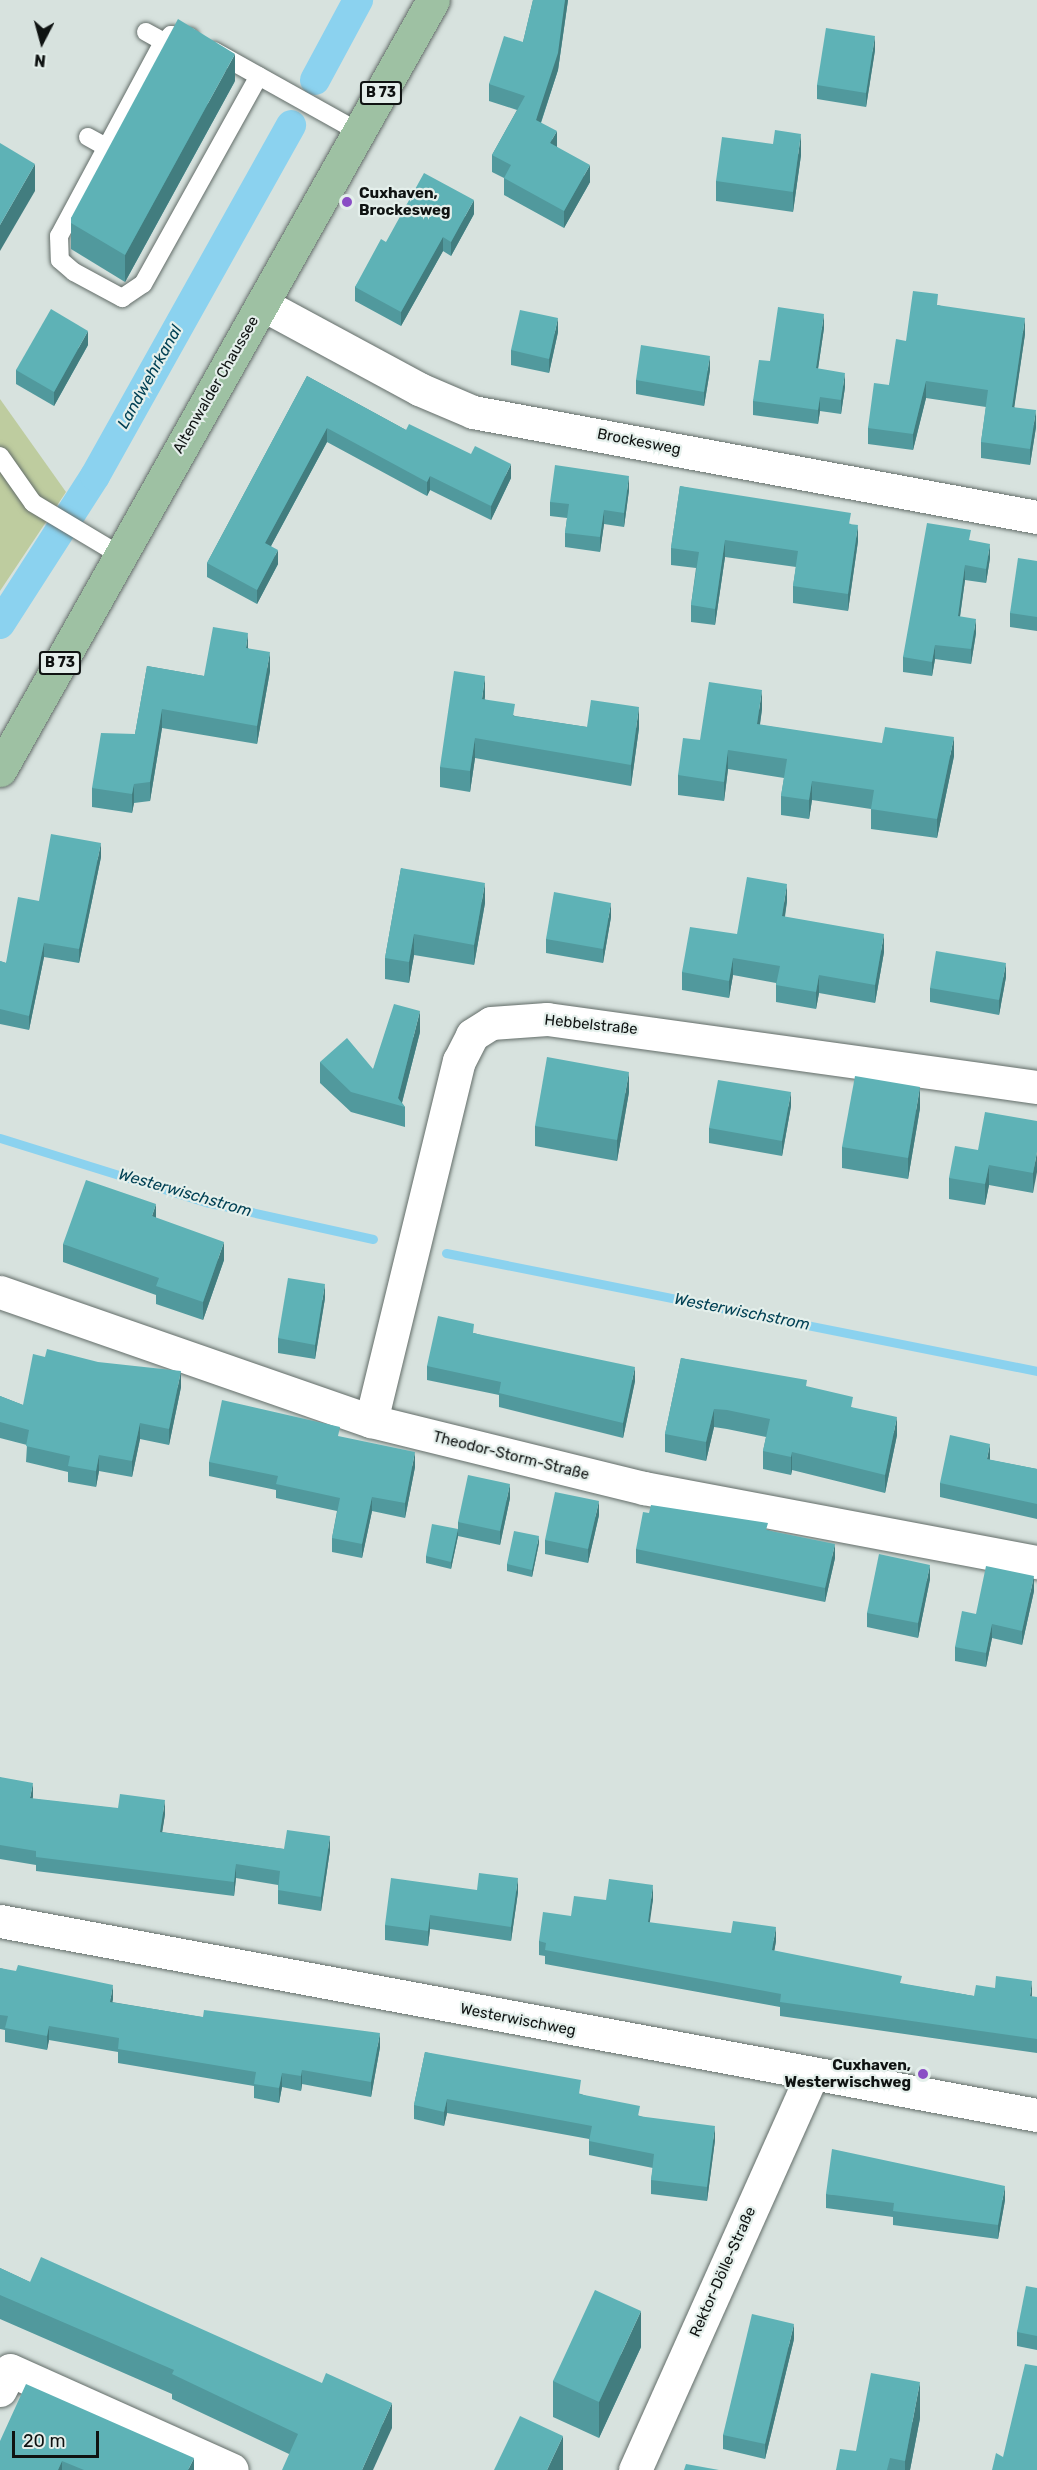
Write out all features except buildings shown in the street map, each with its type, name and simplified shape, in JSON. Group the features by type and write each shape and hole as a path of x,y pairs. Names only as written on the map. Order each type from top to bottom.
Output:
{"main road":[{"name":"Altenwalder Chaussee","path":"0,770 433,0"}],"street":[{"name":"Brockesweg","path":"262,304 419,389 473,412 1037,517"},
{"name":"Hebbelstraße","path":"371,1421 459,1061 472,1035 491,1023 547,1019 1037,1087"},
{"name":"Theodor-Storm-Straße","path":"0,1292 371,1421 644,1488 1037,1562"},
{"name":"Westerwischweg","path":"0,1921 812,2075 1037,2115"},
{"name":"Rektor-Dölle-Straße","path":"635,2470 812,2075"},
{"path":"3,2376 232,2470"}],"lane":[{"path":"146,32 164,42"},
{"path":"259,76 143,284 122,298 60,260 59,236 106,147 164,42 183,33 359,132"},
{"path":"88,137 106,147"},
{"path":"0,456 33,503 120,555"}],"green space":[{"path":"0,399 66,492 0,591"}],"waterway":[{"name":"Landwehrkanal","path":"315,80 358,0"},
{"name":"Landwehrkanal","path":"0,624 95,476 291,125"},
{"name":"Westerwischstrom","path":"0,1138 206,1202 373,1239"},
{"name":"Westerwischstrom","path":"446,1253 1037,1371"}],"place":[{"name":"Cuxhaven, Brockesweg","path":"347,202"},
{"name":"Cuxhaven, Westerwischweg","path":"923,2074"}]}
